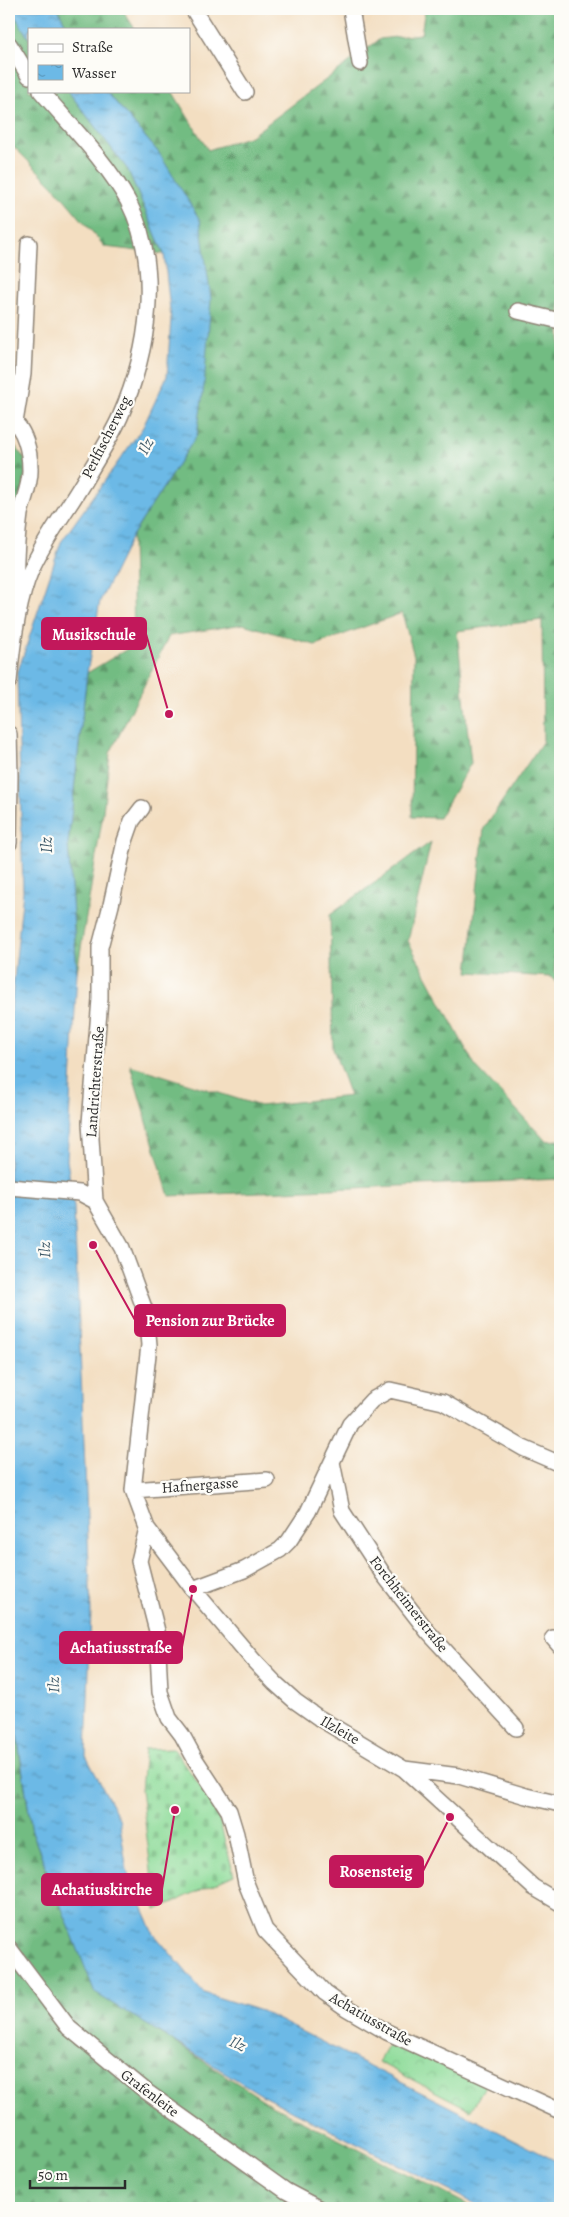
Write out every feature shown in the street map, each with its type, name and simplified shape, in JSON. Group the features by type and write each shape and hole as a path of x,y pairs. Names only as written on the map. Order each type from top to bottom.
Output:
{"street":[{"path":"193,9 246,92"},
{"path":"351,9 360,63"},
{"path":"9,44 28,74"},
{"name":"Perlfischerweg","path":"9,681 13,637 30,573 42,546 87,478 119,417 138,363 149,290 147,261 142,237 128,201 104,166 43,92"},
{"path":"18,618 15,584 20,514 31,470 25,439 12,420 23,374 30,244"},
{"path":"518,311 560,321"},
{"path":"9,734 9,843"},
{"name":"Landrichterstraße","path":"142,808 132,821 125,841 100,947 100,999 90,1123 96,1201 122,1248 146,1313 149,1345 132,1490 146,1528"},
{"path":"9,1186 80,1193 96,1201"},
{"path":"193,1588 244,1570 280,1550 308,1512 350,1424 372,1400 390,1390 443,1402 523,1448 560,1464"},
{"name":"Forchheimerstraße","path":"332,1462 342,1511 382,1574 428,1632 516,1728"},
{"name":"Hafnergasse","path":"132,1490 267,1480"},
{"name":"Ilzleite","path":"146,1528 254,1661 295,1701 404,1769 533,1887 560,1903"},
{"name":"Achatiusstraße","path":"146,1528 139,1561 157,1631 160,1692 169,1718 182,1735 195,1759 229,1811 236,1834 246,1883 265,1930 325,1993 346,2008 387,2032 560,2111"},
{"path":"404,1769 459,1776 560,1804"},
{"name":"Grafenleite","path":"9,1948 69,2028 147,2092 286,2191 318,2208"}],"green space":[{"path":"9,9 11,9 28,37 28,92 69,92 128,170 164,254 105,247 54,187 9,142"},
{"path":"58,9 122,9 134,28 68,28"},
{"path":"425,9 560,9 560,912 554,973 560,976 560,987 551,977 468,972 484,828 543,741 542,620 457,631 471,763 439,818 412,817 414,656 402,613 315,645 243,624 169,636 110,753 102,820 77,972 68,844 87,673 134,645 132,536 197,435 159,153 107,92 173,92 208,150 251,136 380,39 421,34"},
{"path":"13,443 27,462 9,590 9,451"},
{"path":"431,842 408,941 475,1066 546,1141 560,1140 560,1179 169,1196 130,1065 260,1106 350,1096 333,1049 330,915"},
{"path":"9,1686 32,1832 95,1991 271,2105 474,2208 9,2208"},
{"path":"173,1748 216,1808 234,1875 156,1910 141,1790 145,1749"},
{"path":"391,2041 485,2086 471,2110 378,2062"}],"water":[{"path":"11,9 58,9 68,28 28,28 28,37"},
{"name":"Ilz","path":"69,92 107,92 159,153 200,220 211,299 204,386 197,435 132,536 100,601 87,673 68,844 77,972 67,1160 74,1207 91,1611 86,1756 119,1818 127,1871 154,1934 204,1993 261,2011 560,2163 560,2208 483,2208 265,2097 95,1993 32,1832 9,1682 9,1028 23,891 17,674 61,542 143,427 167,376 171,319 164,254 128,170"}],"place":[{"name":"Musikschule","path":"169,714"},
{"name":"Pension zur Brücke","path":"93,1245"},
{"name":"Achatiusstraße","path":"193,1589"},
{"name":"Achatiuskirche","path":"175,1810"},
{"name":"Rosensteig","path":"450,1817"}]}
